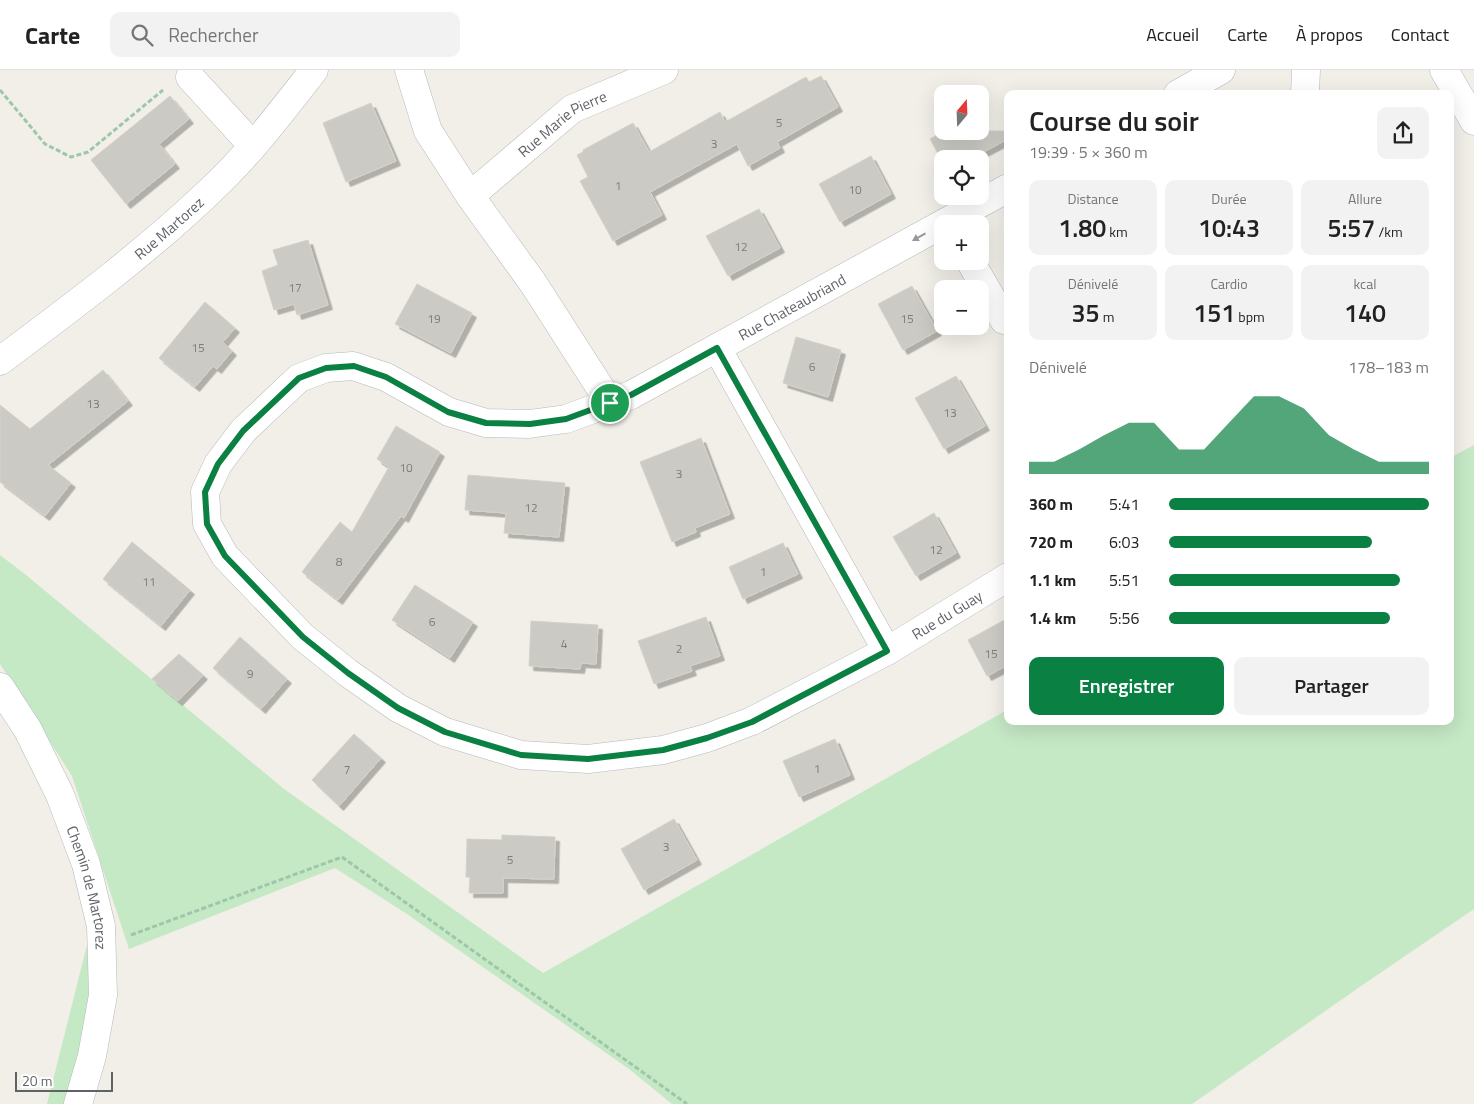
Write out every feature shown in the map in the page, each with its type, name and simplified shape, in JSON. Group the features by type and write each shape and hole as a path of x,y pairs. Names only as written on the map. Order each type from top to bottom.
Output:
{"street":[{"name":"Rue Martorez","path":"0,361 106,281 211,191 253,146 314,70"},
{"path":"409,70 428,131 470,196 533,283 610,403"},
{"name":"Rue Marie Pierre","path":"470,196 572,110 664,70"},
{"path":"1185,90 1221,70"},
{"path":"1305,90 1306,70"},
{"path":"1444,70 1474,121"},
{"path":"190,77 253,146"},
{"name":"Rue Chateaubriand","path":"961,215 1004,190"},
{"name":"Rue Chateaubriand","path":"610,403 631,395 934,230"},
{"path":"975,270 1004,320"},
{"path":"717,348 887,651"},
{"name":"Rue du Guay","path":"610,403 566,419 530,424 486,423 448,412 386,377 354,366 326,368 299,378 243,431 218,464 205,492 207,524 225,556 303,637 348,673 398,708 445,732 521,755 588,759 663,750 707,738 752,722 887,651 1004,579"},
{"name":"Chemin de Martorez","path":"0,687 28,730 60,795 86,864 101,926 103,995 92,1056 78,1104"}],"path":[{"path":"0,90 45,144 71,157 88,152 174,80 190,77"},
{"path":"101,946 342,857 687,1104"}],"green space":[{"path":"1474,445 1474,909 1192,1104 672,1104 629,1069 407,914 335,868 129,949 72,776 0,664 0,555 284,789 543,973 1004,712 1004,725 1454,725 1454,456"},
{"path":"87,945 89,991 86,1047 66,1104 47,1104"}],"building":[{"path":"821,76 838,107 777,142 780,148 748,166 737,144 650,192 662,215 613,241 580,181 588,177 577,155 583,152 583,150 633,123 649,152 720,112 725,122 806,77 809,82"},
{"path":"170,96 189,119 159,144 175,164 126,204 91,160"},
{"path":"371,103 396,161 346,182 323,123"},
{"path":"989,131 1004,131 1004,141 987,150 936,150 930,139 934,137 934,140 989,140"},
{"path":"871,156 891,194 840,222 819,184"},
{"path":"759,209 780,248 728,276 706,236"},
{"path":"308,240 328,305 297,315 294,304 274,310 262,271 278,265 273,250"},
{"path":"417,284 472,313 451,353 395,324"},
{"path":"912,286 934,326 934,333 903,350 878,304"},
{"path":"205,302 235,328 223,342 232,351 217,369 213,366 195,387 159,358"},
{"path":"796,337 841,350 828,397 783,383"},
{"path":"103,370 128,401 48,465 71,483 45,516 0,482 0,405 30,429"},
{"path":"956,376 985,426 944,449 915,398"},
{"path":"396,426 440,452 404,518 401,516 338,600 302,572 340,522 352,532 389,467 377,459"},
{"path":"701,438 730,514 695,528 696,532 672,542 640,462"},
{"path":"468,475 565,483 559,537 504,533 506,513 465,510"},
{"path":"934,513 956,553 916,576 893,537"},
{"path":"132,542 190,590 161,626 103,579"},
{"path":"783,543 798,574 743,599 729,567"},
{"path":"415,585 473,622 450,658 392,620"},
{"path":"706,617 720,656 690,666 692,671 654,684 638,641"},
{"path":"1004,620 1004,667 987,676 968,640"},
{"path":"531,621 598,625 596,664 581,663 580,669 529,666"},
{"path":"240,637 287,679 261,709 213,668"},
{"path":"179,654 203,675 178,701 152,679"},
{"path":"354,734 381,758 339,806 312,780"},
{"path":"835,739 850,775 799,797 783,761"},
{"path":"674,819 697,860 644,890 621,849"},
{"path":"502,835 555,837 554,879 503,878 503,893 469,893 470,877 466,877 467,839 502,840"}],"route":[{"path":"717,348 887,651 752,722 707,738 663,750 588,759 521,755 445,732 398,708 348,673 303,637 225,556 207,524 205,492 218,464 243,431 299,378 326,368 354,366 386,377 448,412 486,423 530,424 566,419 610,403 631,395 717,348"}]}
